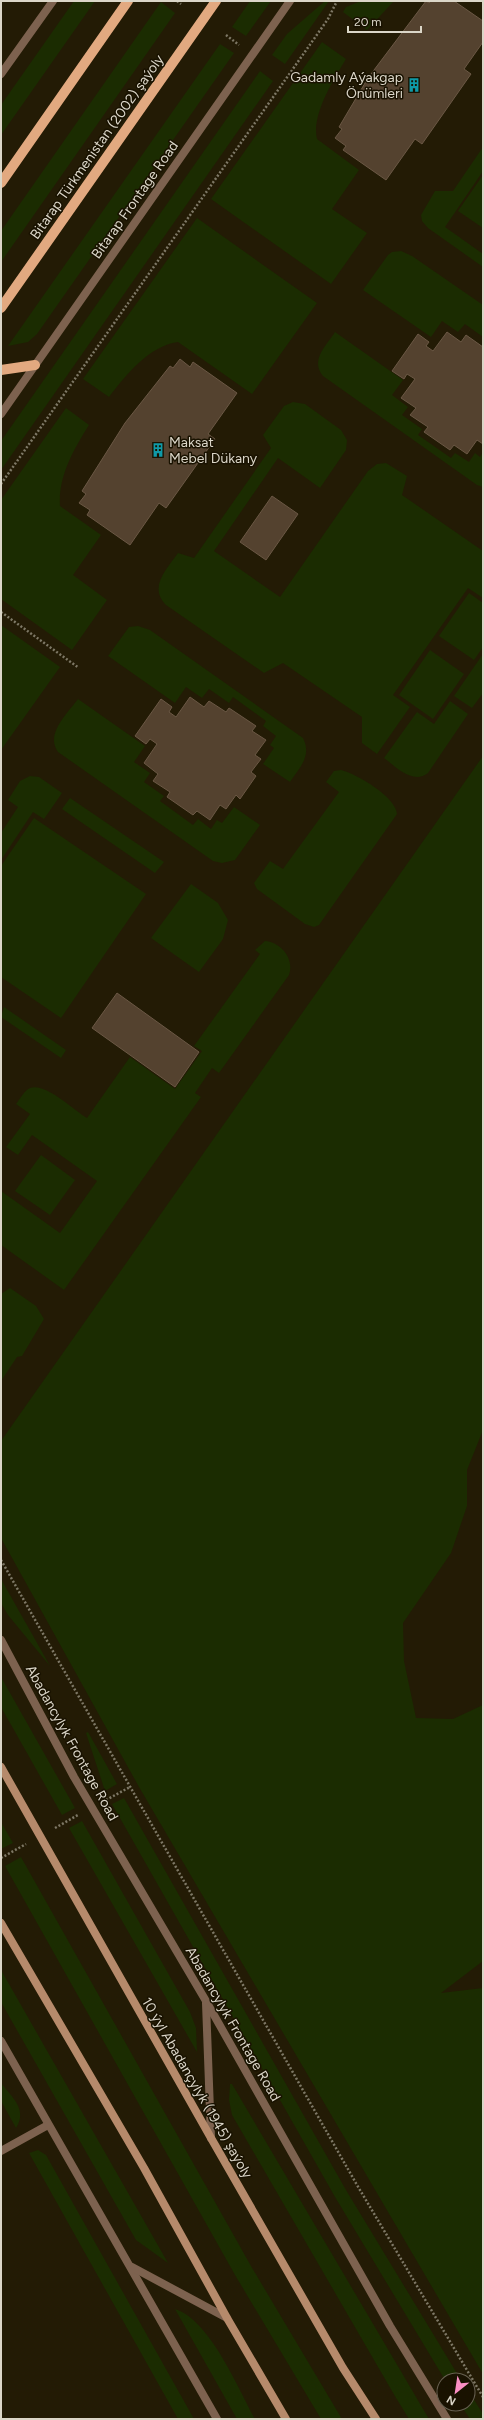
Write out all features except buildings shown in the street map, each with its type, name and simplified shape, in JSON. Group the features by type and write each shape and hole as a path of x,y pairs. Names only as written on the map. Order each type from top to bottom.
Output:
{"main road":[{"path":"1,182 128,1"},
{"name":"Bitarap Türkmenistan (2002) şaýoly","path":"1,308 216,1"},
{"path":"1,370 35,365"},
{"name":"10 ýyl Abadançylyk (1945) şaýoly","path":"1,1767 343,2368 376,2419"},
{"path":"1,1923 144,2168 227,2318 286,2419"}],"street":[{"path":"1,74 53,1"},
{"name":"Bitarap Frontage Road","path":"1,414 290,1"},
{"name":"Abadancylyk Frontage Road","path":"1,1640 74,1777 206,2001 390,2326 447,2419"},
{"path":"206,2001 211,2138"},
{"path":"1,2041 217,2419"},
{"path":"1,2151 48,2125"},
{"path":"131,2267 227,2318"}],"path":[{"path":"177,1 181,4"},
{"path":"1,484 328,19 337,1"},
{"path":"226,35 240,45"},
{"path":"1,612 79,668"},
{"path":"1,1560 353,2178 483,2397"},
{"path":"1,1858 130,1787"}],"green space":[{"path":"74,1 95,1 1,135 1,105"},
{"path":"250,1 271,1 246,36 232,27"},
{"path":"325,1 329,1 285,64 272,55 287,34"},
{"path":"361,1 394,1 367,30 343,12 346,7"},
{"path":"161,2 175,13 1,262 1,231"},
{"path":"322,42 346,59 320,108 316,129 317,139 359,170 332,209 367,233 331,284 211,199"},
{"path":"220,44 234,53 37,334 28,342 8,346"},
{"path":"260,71 273,81 1,470 1,441"},
{"path":"483,147 483,171 445,227 483,254 483,267 428,228 422,221 421,215 435,191 453,191"},
{"path":"483,175 483,228 458,211"},
{"path":"197,218 317,303 252,394 178,342 157,349 148,355 131,371 109,397 83,379"},
{"path":"401,251 412,256 483,305 483,337 465,324 458,332 442,321 431,337 363,290 388,255 392,252"},
{"path":"335,332 403,380 392,395 408,407 402,415 422,429 418,435 451,458 455,453 469,462 475,453 480,457 483,452 483,487 477,485 323,376 319,370 319,359 321,353"},
{"path":"293,402 305,404 341,430 347,440 346,450 320,488 278,458 214,551 280,597 368,471 377,464 386,463 407,476 402,495 483,551 483,598 468,588 393,695 410,707 377,754 362,743 362,717 283,663 264,673 166,605 159,592 161,578 178,553 194,558 271,448 263,435 284,406"},
{"path":"66,408 89,425 73,453 64,474 60,495 60,506 101,535 73,575 107,600 72,650 1,599 1,500"},
{"path":"469,593 483,603 483,647 474,660 439,636"},
{"path":"1,625 60,667 1,750"},
{"path":"138,626 150,630 303,738 306,750 304,761 290,782 263,764 274,748 270,745 276,736 263,726 266,721 233,697 229,703 209,689 202,698 186,687 175,703 108,656 129,627"},
{"path":"430,650 464,674 433,719 399,695"},
{"path":"483,654 483,693 472,708 454,696"},
{"path":"78,699 145,746 134,762 150,773 144,782 164,796 160,801 193,825 198,819 211,829 217,820 222,823 234,807 260,825 235,860 222,863 213,861 58,752 54,738 56,731 63,718"},
{"path":"450,701 468,714 428,773 422,776 411,776 399,770 384,758 417,712 434,724"},
{"path":"483,756 483,1430 467,1470 467,1506 451,1553 403,1623 404,1661 416,1718 453,1719 483,1705 483,1961 441,1993 483,1988 483,2374 139,1787 1,1538 1,1441"},
{"path":"341,770 356,776 375,787 395,807 397,814 319,925 314,927 305,924 257,889 254,883 270,861 283,869 339,792 326,782 334,771"},
{"path":"30,776 39,777 62,793 44,819 33,812 1,860 1,833 18,807 8,800 20,781"},
{"path":"70,798 164,862 155,873 62,809"},
{"path":"34,818 146,894 61,1018 1,977 1,866"},
{"path":"191,884 218,903 228,920 223,939 199,972 151,938"},
{"path":"265,941 276,944 285,952 290,963 289,975 219,1073 212,1068 195,1093 201,1097 64,1290 1,1245 1,1191 60,1233 97,1181 32,1135 18,1155 6,1147 30,1114 16,1104 28,1089 36,1087 51,1093 87,1118 130,1057 175,1089 202,1051 194,1046 260,954 255,950"},
{"path":"4,1007 66,1050 61,1058 1,1017"},
{"path":"41,1155 75,1180 50,1215 15,1191"},
{"path":"10,1288 36,1306 44,1319 22,1356 17,1357 1,1381 1,1294"},
{"path":"1,1579 50,1666 8,1615 1,1603"},
{"path":"1,1677 75,1808 62,1815 1,1707"},
{"path":"88,1732 117,1784 105,1791 86,1733"},
{"path":"124,1798 346,2190 456,2372 440,2372 335,2197 112,1804"},
{"path":"82,1821 190,2012 196,2028 197,2052 69,1828"},
{"path":"1,1822 13,1843 1,1849"},
{"path":"21,1857 251,2266 342,2419 321,2419 235,2275 5,1866"},
{"path":"1,1970 168,2263 136,2240 1,2002"},
{"path":"1,2083 14,2099 19,2110 19,2121 16,2128 1,2101"},
{"path":"230,2084 232,2084 429,2419 409,2419 396,2398 232,2115 229,2100"},
{"path":"38,2150 46,2155 194,2419 178,2419 29,2153"},
{"path":"175,2309 188,2316 200,2326 211,2340 222,2356 255,2419 237,2419"},
{"path":"476,2403 483,2414 483,2419 470,2419 465,2412 476,2412"}],"place":[{"name":"Gadamly Aýakgap Önümleri","path":"414,85"},
{"name":"Maksat Mebel Dükany","path":"158,450"}]}
